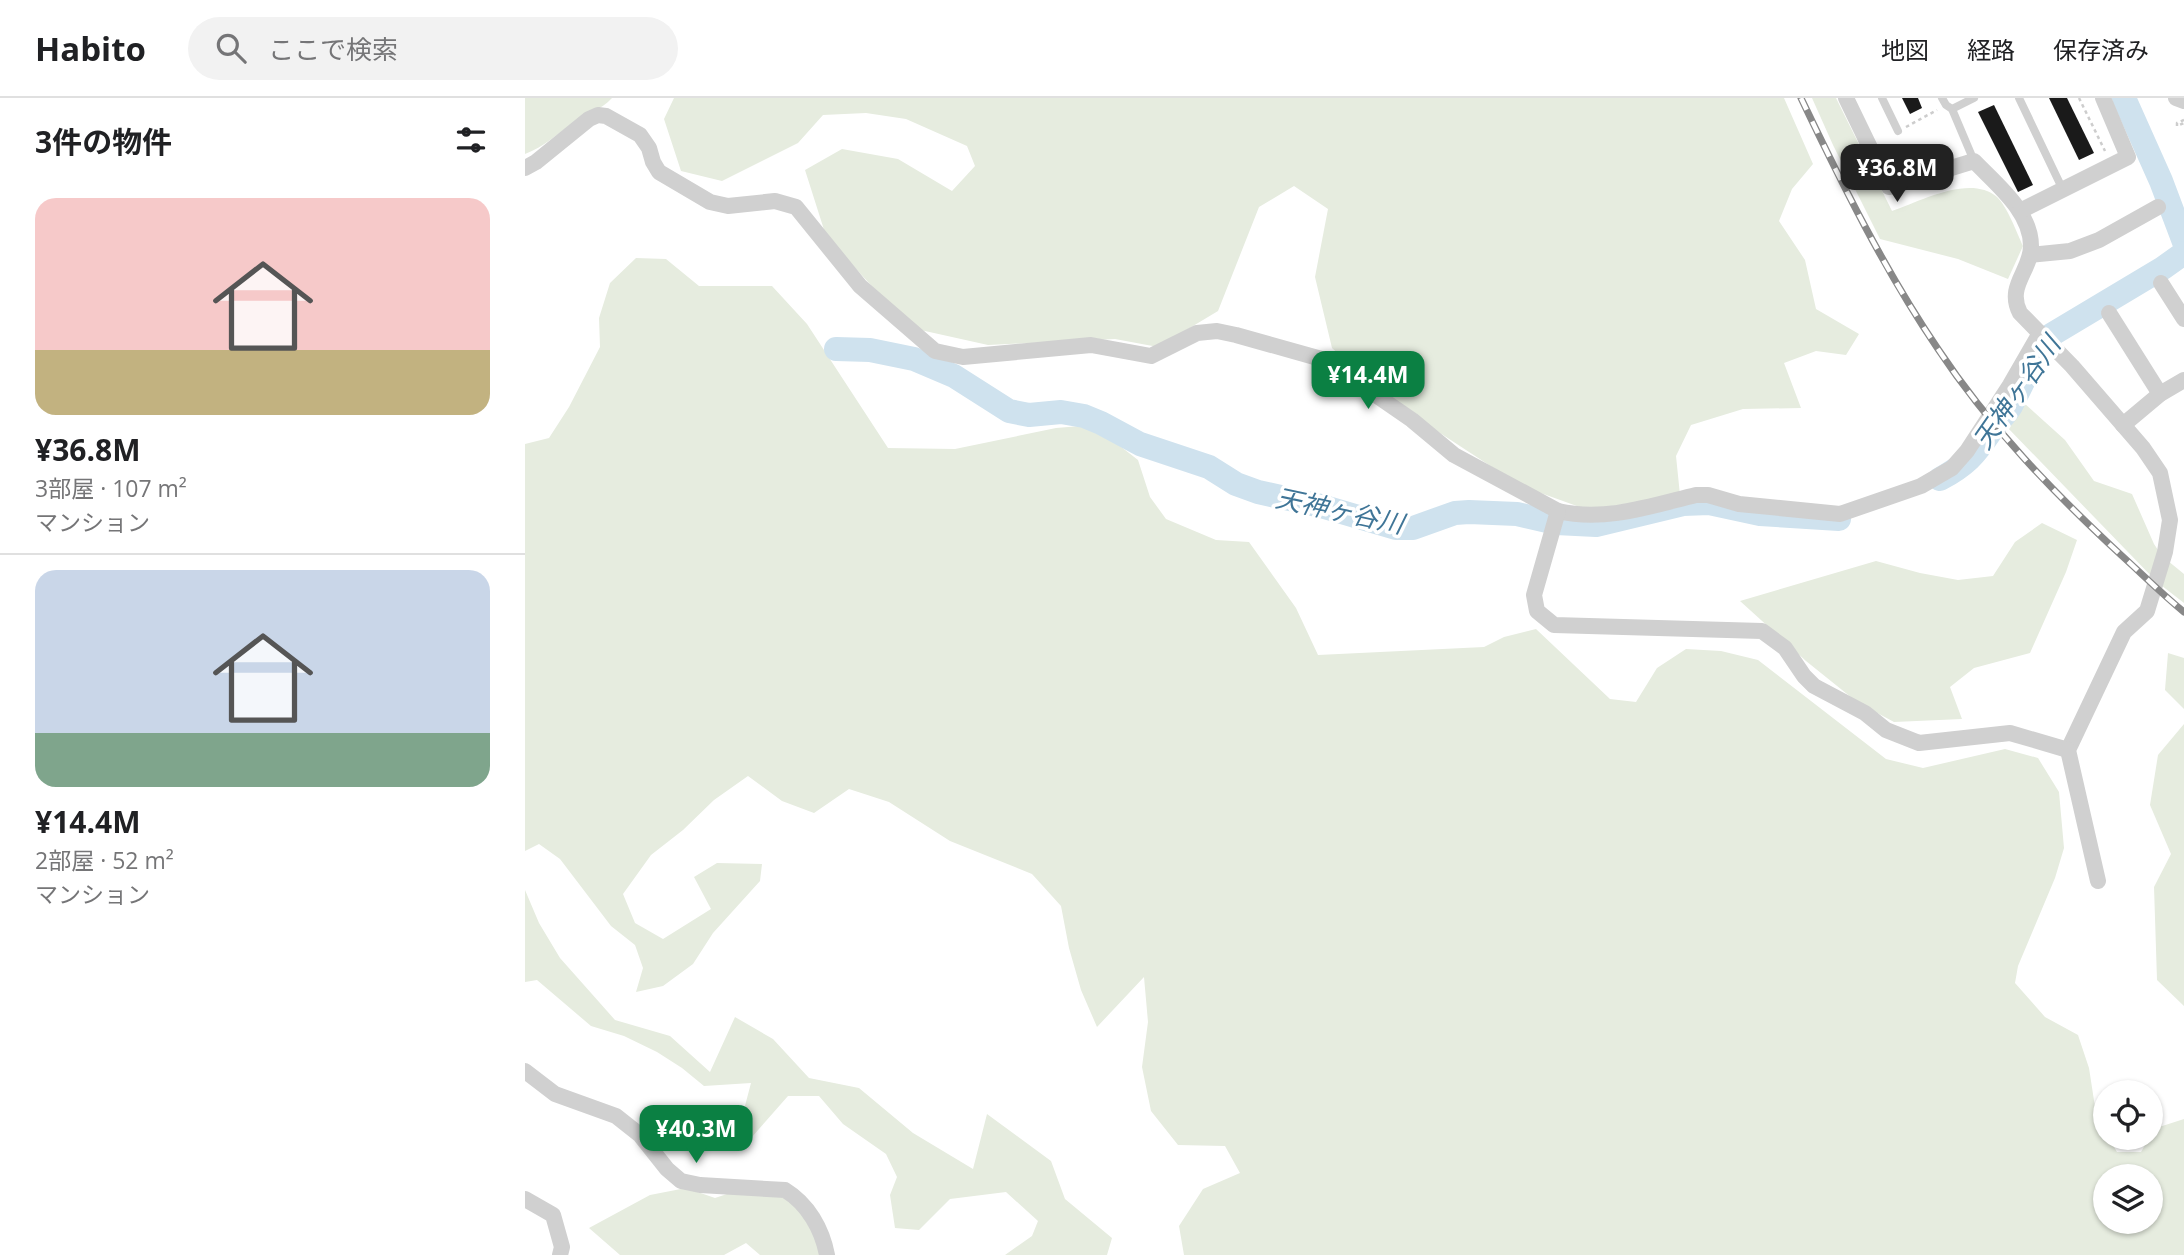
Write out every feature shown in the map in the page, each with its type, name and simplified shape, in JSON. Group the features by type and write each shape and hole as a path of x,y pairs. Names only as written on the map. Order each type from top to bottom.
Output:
{"street":[{"path":"1846,98 1889,187 1974,161 2020,211 2031,243 2030,256 2016,285 2016,304 2020,313 2143,448 2160,473 2177,519 2147,611 2124,632 2068,750 2098,881"},
{"path":"2020,211 2128,157 2103,98"},
{"path":"2176,98 2184,101"},
{"path":"525,168 589,119 598,115 606,116 640,135 659,172 710,202 728,206 775,201 796,207 860,286 935,351 963,357 1091,345 1151,356 1197,333 1217,331 1325,360 1402,413 1454,455 1556,518 1612,514 1696,495 1708,495 1739,504 1840,514 1921,486 1952,468 1967,451 2044,337"},
{"path":"2030,256 2070,251 2099,240 2158,207"},
{"path":"2161,283 2184,319"},
{"path":"2109,313 2160,394"},
{"path":"2123,425 2160,394 2184,380"},
{"path":"1556,518 1534,595 1534,603 1545,619 1554,625 1762,631 1785,648 1814,686 1865,713 1886,730 1919,743 2010,733 2068,750"},
{"path":"525,1070 555,1094 616,1116 641,1135 667,1169 681,1181 700,1185 785,1190 809,1210 827,1255"},
{"path":"525,1199 553,1216 562,1247 560,1255"}],"lane":[{"path":"1882,98 1898,131"},
{"path":"1942,98 1952,109 1974,161"},
{"path":"1952,109 1974,98"},
{"path":"2019,98 2064,191"}],"path":[{"path":"2078,98 2112,165"}],"shaded area":[{"path":"525,98 612,98 525,154"},
{"path":"674,98 1784,98 1813,164 1792,189 1779,221 1805,260 1816,309 1859,334 1846,355 1816,351 1784,363 1801,408 1743,409 1691,425 1676,456 1680,495 1588,510 1521,486 1411,414 1332,348 1315,277 1328,209 1294,186 1259,207 1218,311 1158,347 1115,339 988,345 916,329 879,294 826,236 805,170 842,149 898,159 952,191 975,166 967,146 906,119 866,113 823,115 798,143 722,181 681,171 664,119"},
{"path":"1812,98 1836,98 1892,211 1931,196 1960,189 1973,188 1997,197 2008,213 2023,246 2008,279 1958,259 1880,239"},
{"path":"636,258 666,259 699,286 772,286 807,324 888,448 955,449 1056,428 1093,425 1138,460 1150,497 1166,519 1216,540 1249,542 1296,608 1318,655 1484,647 1504,637 1536,629 1610,699 1636,702 1657,668 1686,649 1721,651 1758,660 1886,759 1923,768 2005,749 2038,758 2059,792 2064,848 2055,878 2018,966 2015,983 2045,1017 2078,1035 2089,1068 2093,1094 2093,1150 2163,1150 2163,1126 2184,1119 2184,1255 1184,1255 1179,1226 1203,1189 1240,1173 1225,1146 1178,1145 1151,1111 1142,1067 1148,1022 1144,977 1097,1027 1081,990 1061,906 1032,874 950,841 889,802 849,789 814,813 782,801 748,776 714,800 683,830 651,855 623,894 635,923 663,939 711,909 694,877 717,863 762,864 760,881 713,933 693,964 663,986 636,992 643,968 635,945 611,926 560,859 539,844 525,851 525,444 549,438 569,407 600,347 599,318 610,283"},
{"path":"2024,403 2065,440 2094,481 2132,494 2154,544 2162,556 2184,574 2184,603 2157,582 2006,426"},
{"path":"2042,523 2077,540 2066,572 2030,653 1974,668 1950,687 1962,719 1894,722 1857,702 1806,661 1740,601 1876,561 1958,580 1993,576 2015,542"},
{"path":"2168,653 2184,658 2184,709 2165,690"},
{"path":"2184,724 2184,1006 2157,980 2154,887 2171,854 2150,805 2158,755"},
{"path":"525,890 539,923 560,958 615,1020 670,1036 710,1072 735,1017 773,1039 809,1078 859,1088 913,1133 973,1169 987,1114 1051,1161 1065,1199 1112,1238 1107,1255 1005,1255 1032,1236 1038,1221 1006,1192 950,1199 919,1230 895,1228 890,1195 897,1177 886,1154 843,1124 819,1096 788,1096 752,1137 741,1121 751,1083 704,1086 657,1052 624,1036 591,1026 537,980 525,982"},
{"path":"763,1182 808,1214 825,1255 760,1255 746,1243 724,1255 620,1255 589,1228 650,1195 686,1188 715,1198"}],"building":[{"path":"1902,98 1918,98 1922,108 1910,114"},
{"path":"2049,98 2067,98 2094,153 2079,160"},
{"path":"1994,105 2033,185 2018,192 1978,112"}],"waterway":[{"name":"天神ヶ谷川","path":"2124,98 2161,181 2184,242"},
{"name":"天神ヶ谷川","path":"1940,479 1969,459 2007,412 2034,360 2051,335 2184,253"},
{"name":"天神ヶ谷川","path":"836,349 870,350 914,359 954,376 1009,411 1029,415 1061,412 1084,416 1140,444 1209,467 1236,484 1258,492 1321,506 1396,528 1413,528 1455,513 1469,512 1517,514 1556,523 1596,525 1683,504 1709,503 1760,514 1839,519"}],"railway":[{"path":"1801,98 1882,258 1958,377 2001,432 2047,483 2184,612"}]}
